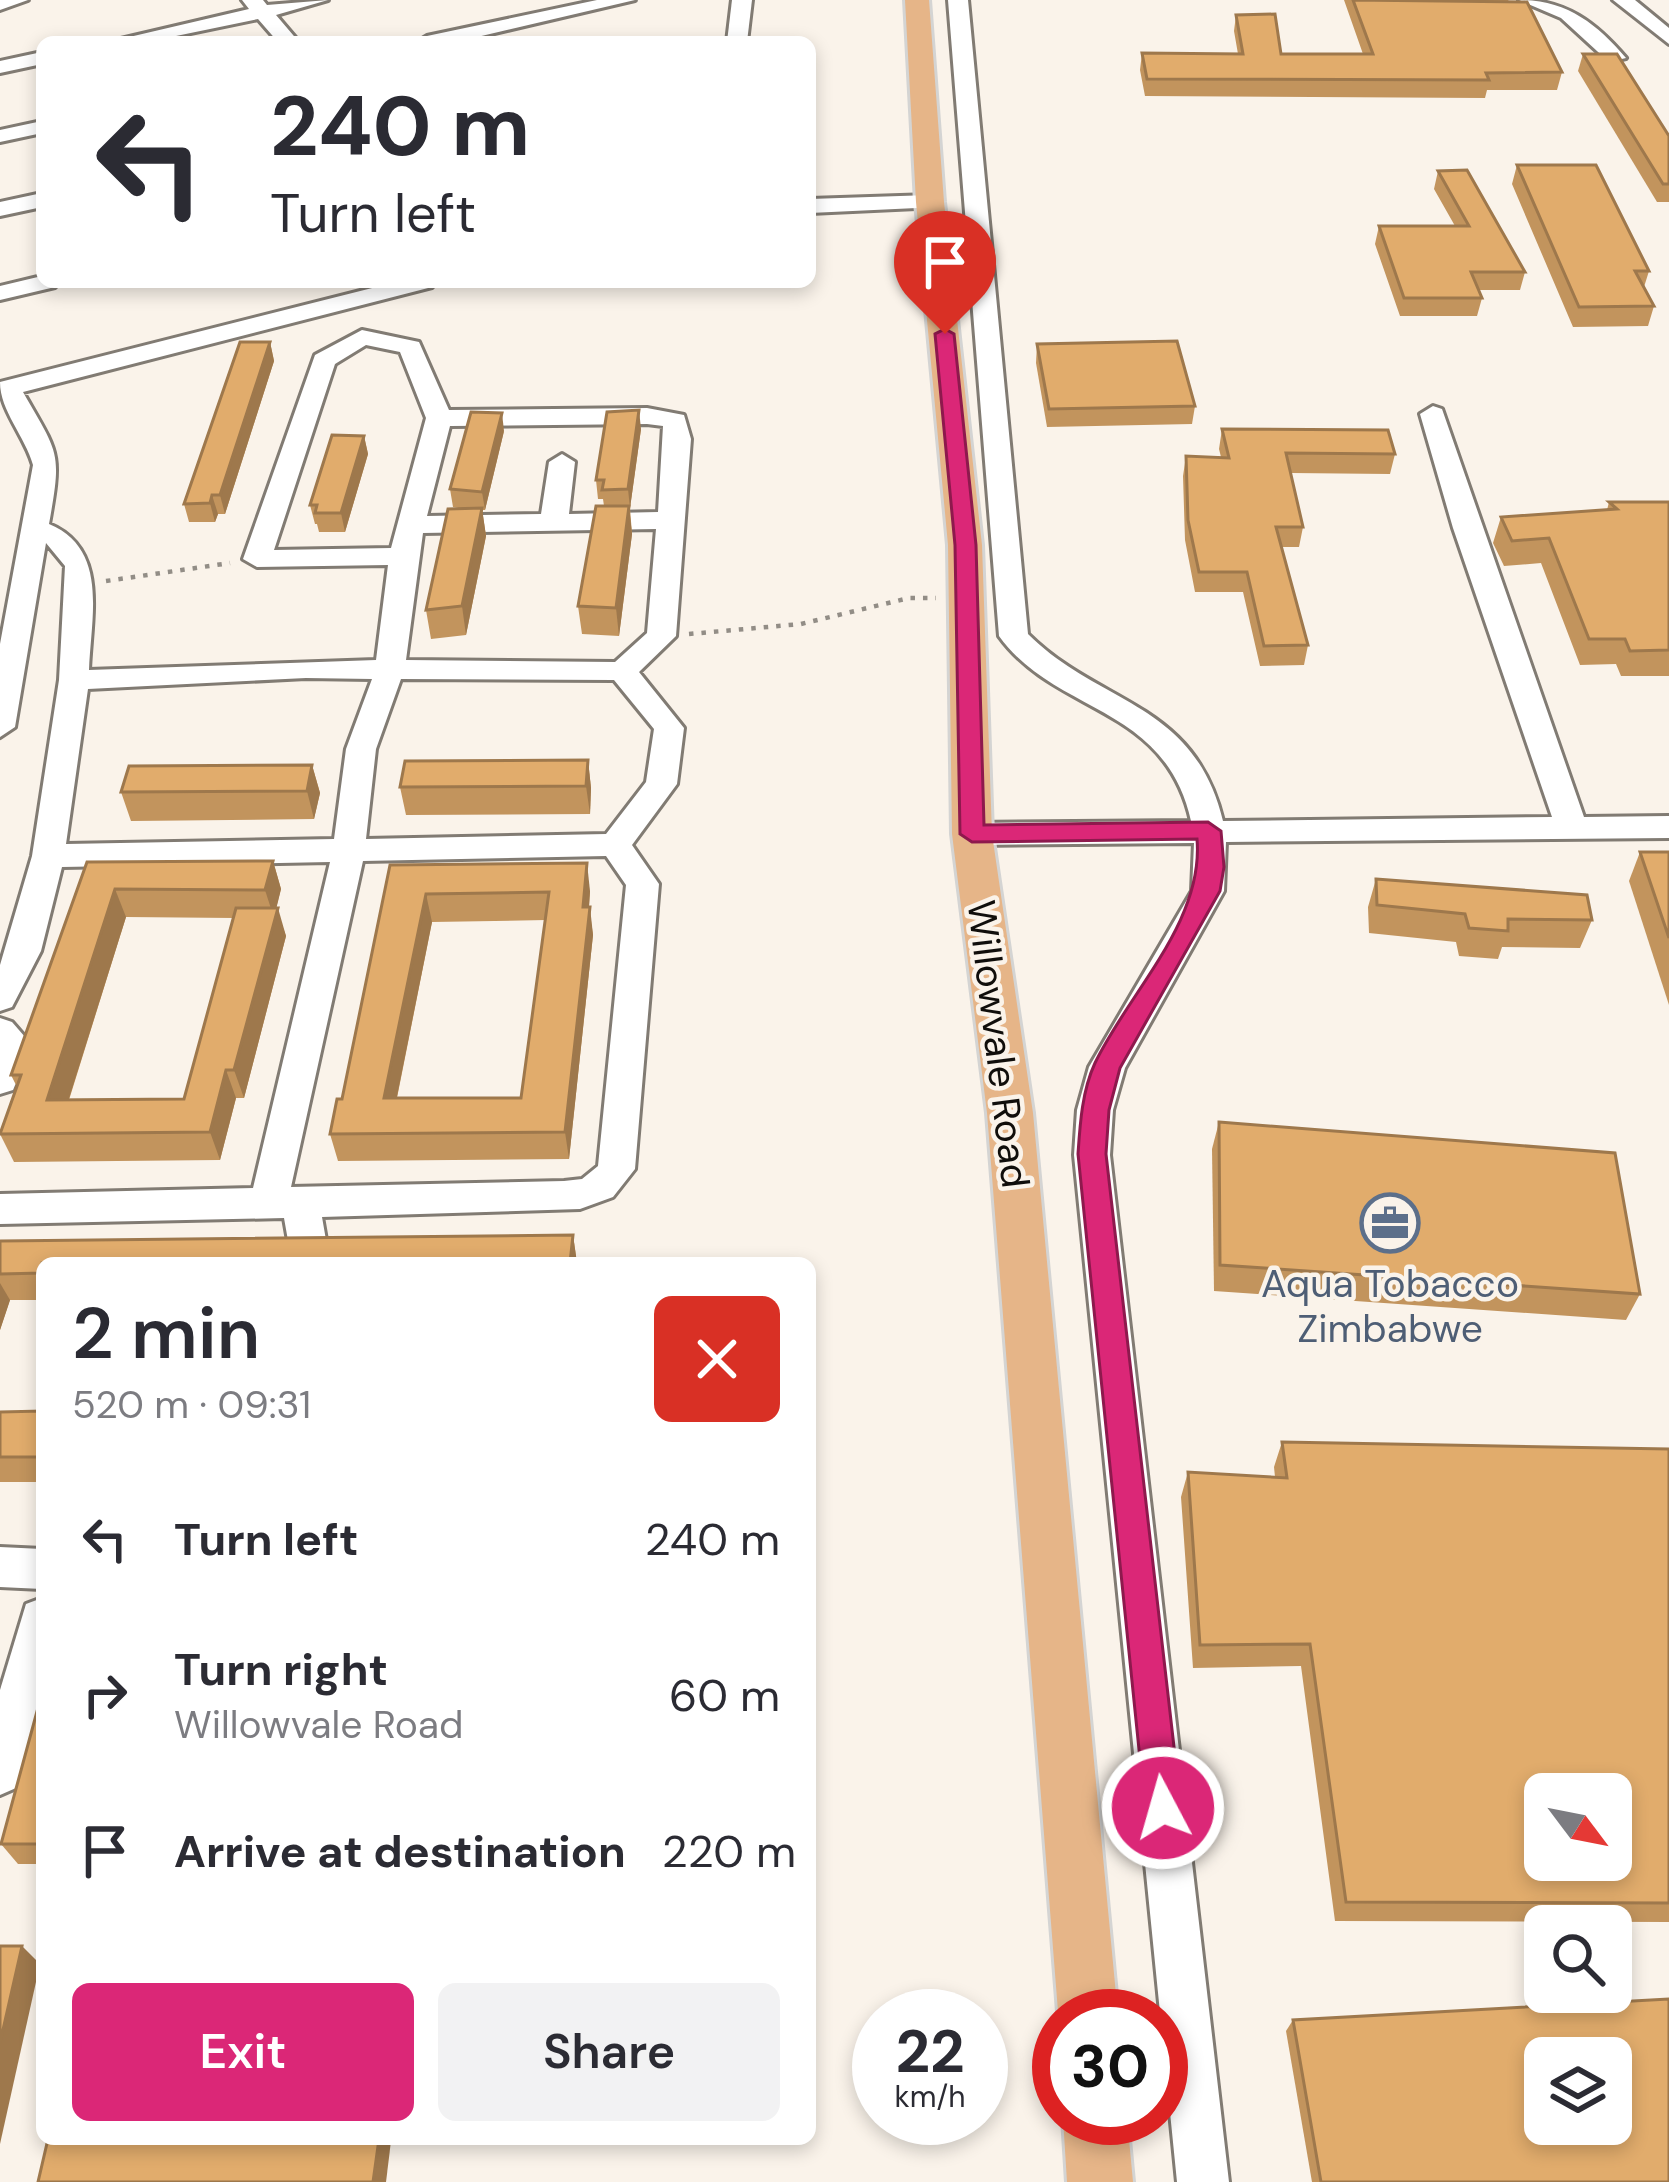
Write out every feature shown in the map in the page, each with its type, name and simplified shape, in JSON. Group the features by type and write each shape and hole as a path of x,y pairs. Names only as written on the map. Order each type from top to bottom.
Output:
{"main road":[{"name":"Willowvale Road","path":"917,0 930,202 965,545 972,834 1023,1244 1085,1989"},
{"path":"1097,2145 1100,2182"}],"street":[{"path":"0,4 18,0"},
{"path":"141,36 257,6 318,0"},
{"path":"455,36 625,0"},
{"path":"737,36 742,0"},
{"path":"958,0 1014,636 1039,664 1091,689 1179,755 1208,831 1212,867 1208,891 1107,1067 1095,1110 1092,1154 1203,2182"},
{"path":"1529,0 1568,14 1616,58"},
{"path":"1623,0 1669,38"},
{"path":"257,6 284,36"},
{"path":"0,67 36,59"},
{"path":"0,136 36,128"},
{"path":"0,209 36,201"},
{"path":"816,206 930,202"},
{"path":"0,292 36,284"},
{"path":"328,288 340,303"},
{"path":"0,727 38,529 45,454 4,389 400,288"},
{"path":"308,1257 285,1201 349,850 361,749 390,669 403,556 439,418 410,347 362,338 324,359 257,559 403,556"},
{"path":"1433,414 1467,528 1572,828"},
{"path":"74,680 390,669 622,671 661,636 678,439 675,420 647,416 439,418"},
{"path":"554,522 562,462"},
{"path":"413,525 670,520"},
{"path":"0,998 25,951 48,856 74,680 82,585 80,566 69,547 38,529"},
{"path":"615,845 661,784 669,728 622,671"},
{"path":"972,834 1669,827"},
{"path":"48,856 615,845"},
{"path":"0,1208 564,1196 583,1195 608,1182 616,1169 629,1062 643,884 615,845"},
{"path":"0,1031 14,1045 0,1080"},
{"path":"0,1568 36,1569"},
{"path":"0,1772 36,1641"}],"path":[{"path":"82,585 257,559"},
{"path":"661,636 801,624 909,598 966,597"}],"building":[{"path":"1353,0 1527,2 1562,72 1486,73 1489,80 1147,79 1142,53 1243,54 1236,15 1275,14 1281,54 1373,54"},
{"path":"1583,54 1617,54 1669,136 1669,184 1663,184"},
{"path":"1517,165 1596,165 1649,271 1635,271 1654,306 1579,307"},
{"path":"1467,170 1525,272 1471,272 1482,298 1404,298 1379,226 1469,226 1438,171"},
{"path":"1177,341 1195,406 1049,409 1037,344"},
{"path":"240,342 270,342 220,495 212,495 210,503 184,504"},
{"path":"639,410 628,489 602,490 604,480 596,480 607,412"},
{"path":"471,412 502,413 482,492 450,489"},
{"path":"1222,429 1388,430 1395,454 1286,453 1303,527 1276,527 1308,645 1264,646 1247,572 1199,572 1188,520 1186,456 1229,458"},
{"path":"332,435 364,436 341,513 315,513 317,505 310,505"},
{"path":"1609,502 1669,502 1669,650 1630,651 1625,639 1589,639 1549,538 1512,541 1501,517 1617,509"},
{"path":"596,506 629,506 616,608 578,606"},
{"path":"482,508 462,606 426,610 448,509"},
{"path":"588,760 586,786 400,787 405,761"},
{"path":"312,765 307,791 121,792 129,766"},
{"path":"1640,852 1669,852 1669,938"},
{"path":"273,861 265,890 115,889 47,1100 184,1099 236,908 278,908 234,1070 226,1070 210,1132 0,1134 21,1075 11,1075 87,862"},
{"path":"587,863 583,907 590,907 565,1132 330,1134 337,1099 342,1099 390,865","holes":["549,892 521,1098 384,1098 426,894"]},
{"path":"1376,879 1587,895 1592,920 1508,919 1508,931 1469,928 1465,914 1377,905"},
{"path":"1219,1122 1615,1153 1640,1294 1220,1265"},
{"path":"573,1235 571,1257 36,1257 36,1273 0,1274 0,1241"},
{"path":"36,1411 36,1457 0,1457 0,1412"},
{"path":"1282,1442 1669,1449 1669,1903 1346,1902 1310,1644 1200,1645 1188,1472 1287,1478"},
{"path":"36,1715 36,1844 1,1844"},
{"path":"0,1946 22,1946 0,2043"},
{"path":"1669,1999 1669,2182 1321,2182 1293,2020 1524,2007 1524,2013 1632,2013 1632,2001"},
{"path":"47,2145 378,2145 373,2182 38,2182"}],"place":[{"name":"Aqua Tobacco Zimbabwe","path":"1390,1223"}],"route":[{"path":"945,334 965,545 972,834 1208,831 1212,867 1208,891 1107,1067 1095,1110 1092,1154 1163,1808"}]}
